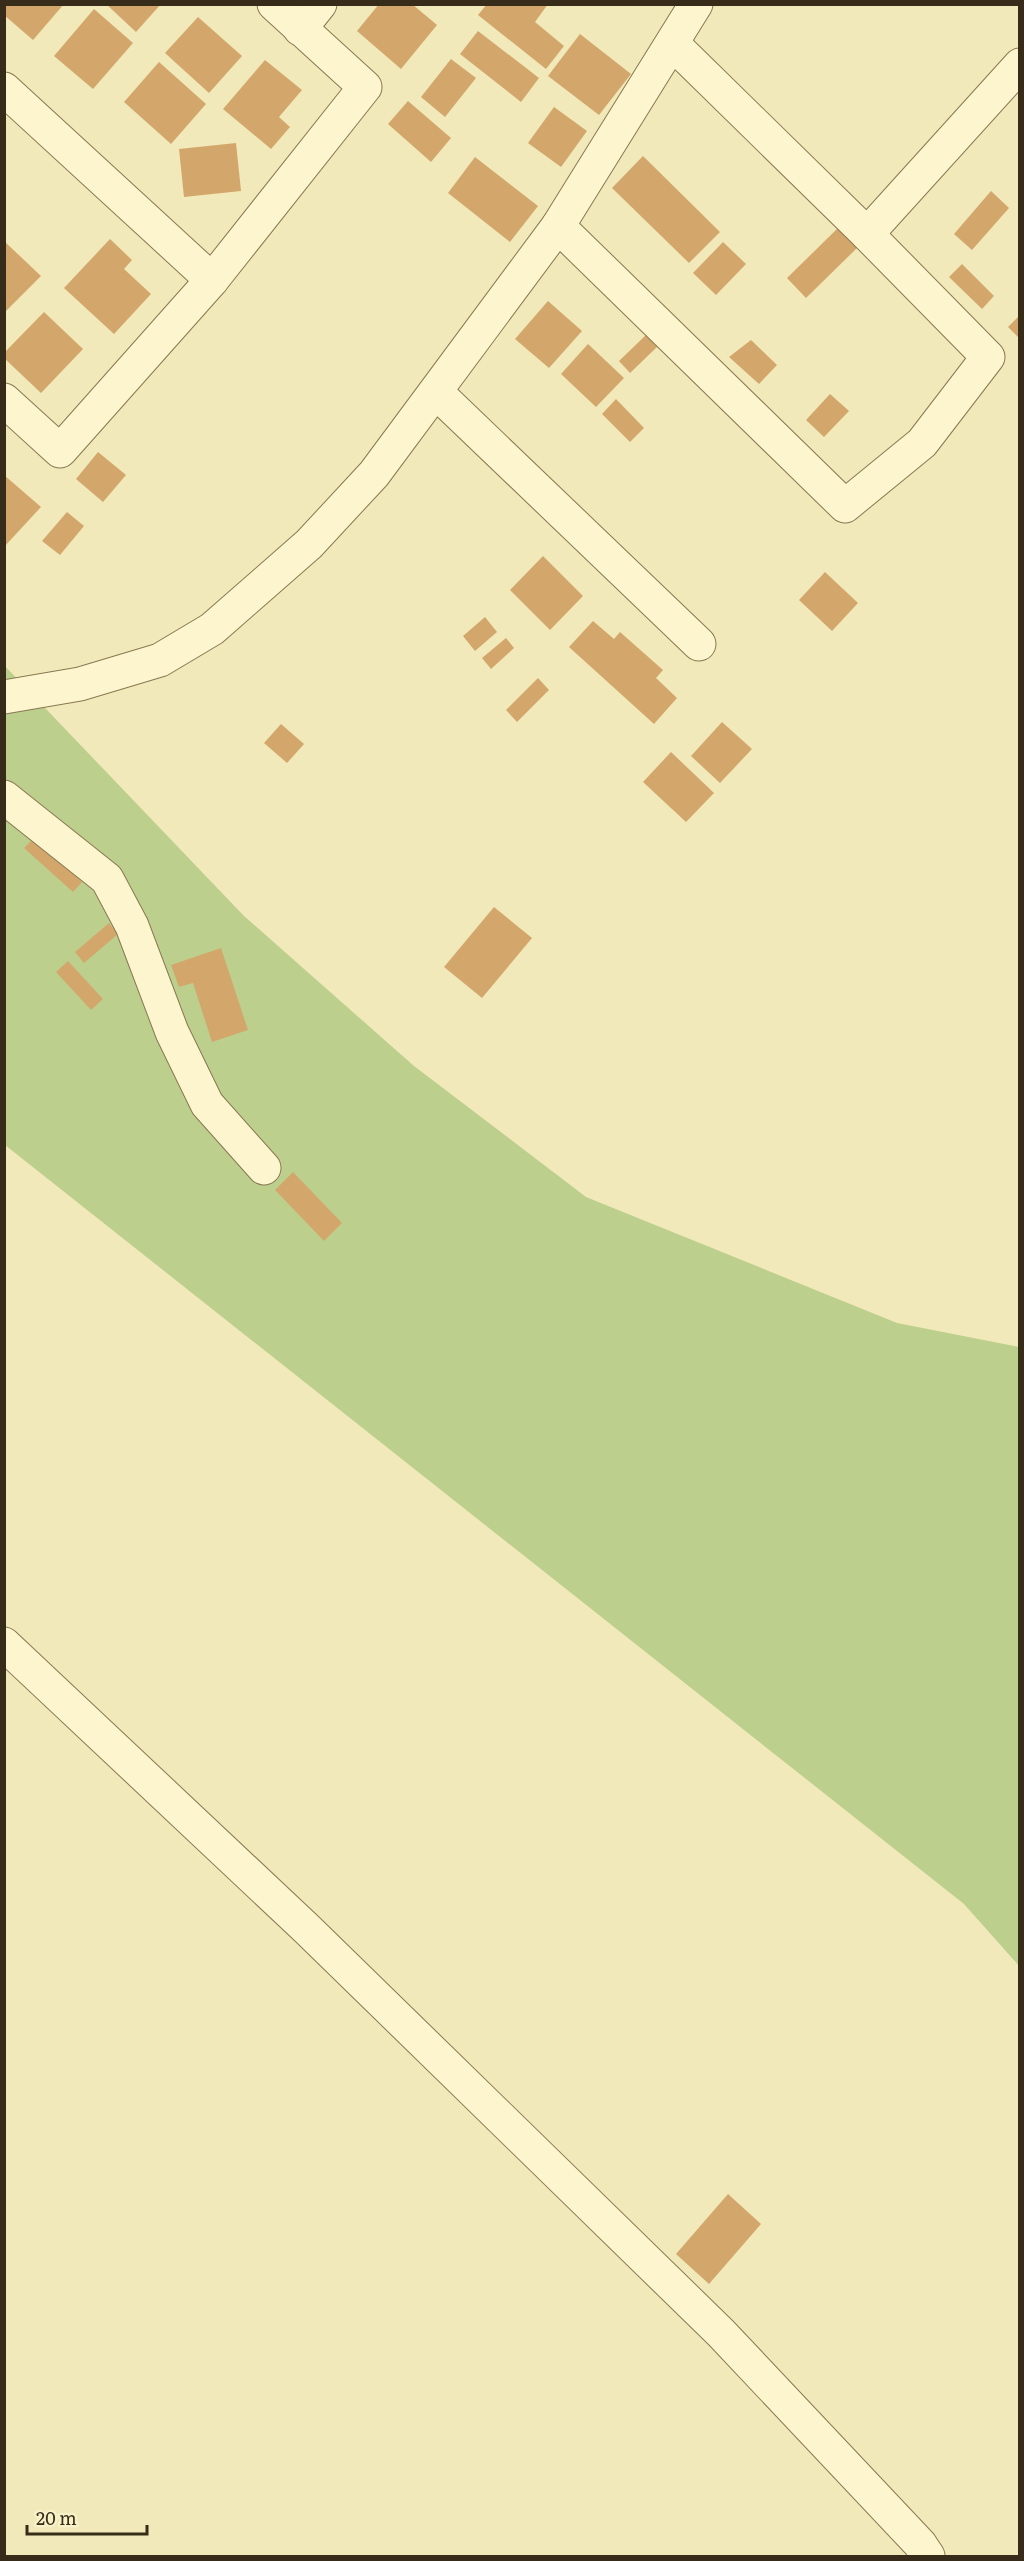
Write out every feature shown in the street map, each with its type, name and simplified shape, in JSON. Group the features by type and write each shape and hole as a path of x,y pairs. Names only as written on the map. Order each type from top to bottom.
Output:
{"street":[{"path":"4,400 60,452 212,280 366,87 310,17 274,4"},
{"path":"4,697 80,684 160,660 212,630 309,544 374,474 558,226 696,4"},
{"path":"558,226 845,506 922,443 988,357 867,234 673,44"},
{"path":"867,234 1020,65"},
{"path":"4,89 212,280"},
{"path":"436,392 699,644"},
{"path":"4,797 107,879 132,926 172,1032 207,1104 264,1168"},
{"path":"4,1644 307,1929 721,2333 920,2544 928,2556"}],"green space":[{"path":"4,665 244,916 414,1066 586,1197 897,1323 1019,1347 1019,1966 964,1904 5,1145"}],"building":[{"path":"6,4 64,4 33,40 4,15"},
{"path":"106,4 161,4 136,32"},
{"path":"379,4 412,4 437,25 401,69 357,31"},
{"path":"487,4 548,4 535,22 564,46 546,69 478,15"},
{"path":"94,9 133,43 93,89 54,56"},
{"path":"198,17 242,56 209,93 165,53"},
{"path":"478,31 539,78 521,102 460,54"},
{"path":"580,34 631,74 599,115 548,76"},
{"path":"451,59 476,78 445,117 421,97"},
{"path":"265,60 302,90 279,117 290,127 271,149 223,109"},
{"path":"159,62 206,104 171,144 124,102"},
{"path":"408,101 451,138 431,162 388,124"},
{"path":"554,107 587,131 561,167 528,143"},
{"path":"236,143 241,191 184,197 179,149"},
{"path":"643,156 720,232 689,263 612,188"},
{"path":"475,157 538,206 510,242 448,193"},
{"path":"991,191 1009,208 972,250 954,234"},
{"path":"838,228 857,248 806,298 787,278"},
{"path":"110,239 132,260 124,269 151,294 114,334 64,288"},
{"path":"4,241 41,276 4,313"},
{"path":"723,242 746,264 716,295 693,273"},
{"path":"962,264 994,296 982,309 949,277"},
{"path":"548,301 582,331 549,368 515,339"},
{"path":"44,312 83,349 41,393 4,358 4,353"},
{"path":"1020,315 1020,339 1008,327"},
{"path":"646,335 657,347 630,373 619,361"},
{"path":"751,340 777,365 759,384 729,357"},
{"path":"588,344 624,378 596,407 561,374"},
{"path":"830,394 849,411 824,437 806,420"},
{"path":"616,399 644,428 630,442 602,414"},
{"path":"98,452 126,475 103,502 76,479"},
{"path":"4,475 41,507 4,547"},
{"path":"67,512 84,526 60,555 42,541"},
{"path":"543,556 583,596 550,630 510,590"},
{"path":"825,572 858,603 832,631 799,600"},
{"path":"485,617 497,632 475,651 463,636"},
{"path":"593,621 614,639 620,632 663,670 656,678 677,698 654,724 569,647"},
{"path":"506,638 514,648 491,669 482,658"},
{"path":"538,678 549,690 517,722 506,710"},
{"path":"722,722 752,749 720,783 691,756"},
{"path":"281,724 304,744 287,763 264,743"},
{"path":"671,752 714,793 686,822 643,782"},
{"path":"34,838 82,882 73,892 24,848"},
{"path":"494,907 532,938 482,998 444,967"},
{"path":"109,923 118,934 84,963 75,952"},
{"path":"221,948 248,1030 212,1042 193,983 179,987 171,965"},
{"path":"68,961 103,999 91,1010 56,972"},
{"path":"293,1172 342,1223 324,1241 275,1190"},
{"path":"728,2194 761,2224 709,2284 676,2254"}]}
